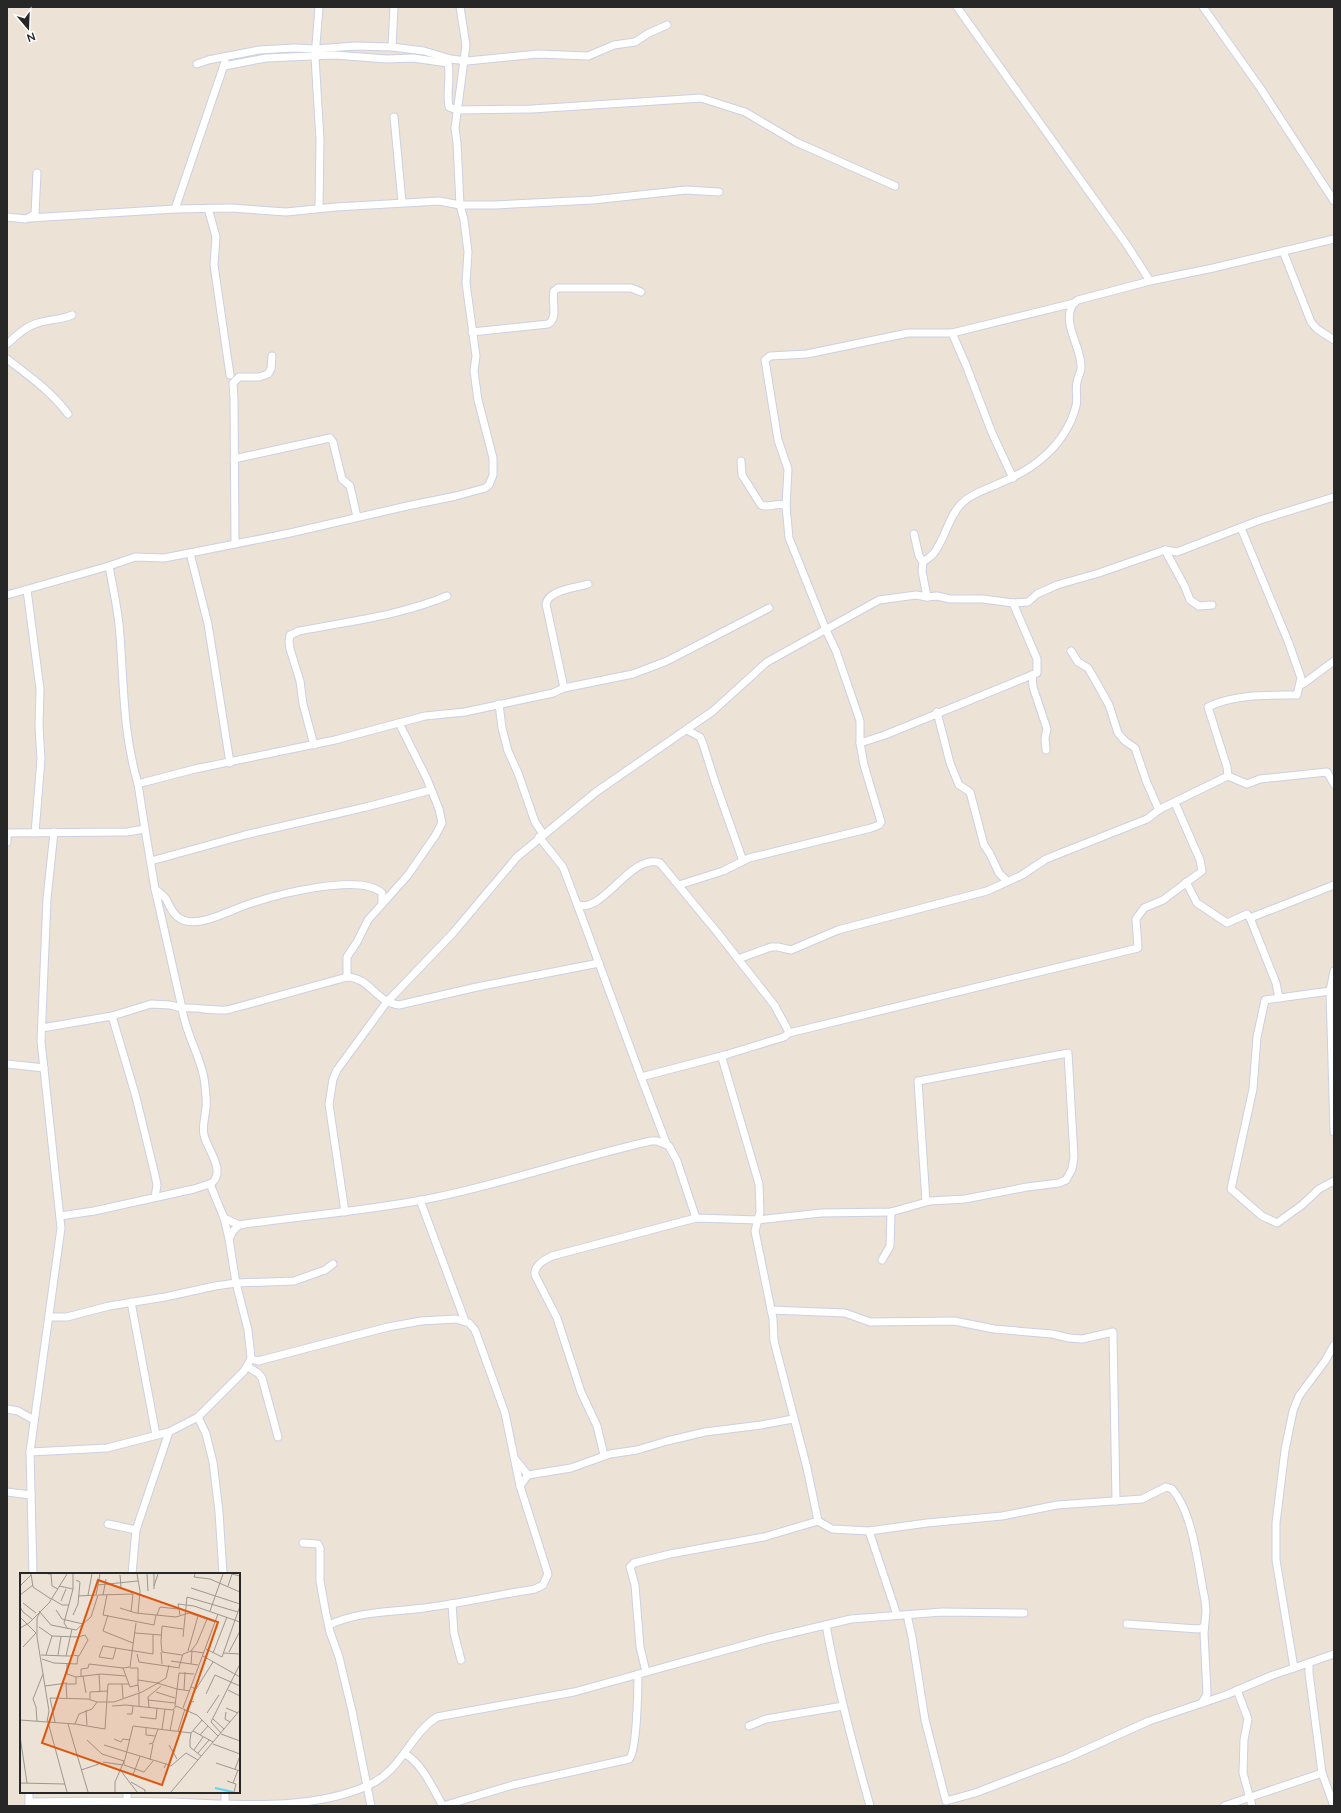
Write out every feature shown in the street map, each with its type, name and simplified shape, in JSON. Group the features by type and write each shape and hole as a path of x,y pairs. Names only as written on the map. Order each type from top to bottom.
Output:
{"street":[{"path":"318,208 320,140 315,57 319,7"},
{"path":"392,47 394,7"},
{"path":"7,595 109,566 135,556 164,558 235,544 456,496 485,488 489,485 493,475 493,458 478,400 474,371 476,356 466,283 468,252 464,220 460,205 455,128 466,45 460,7"},
{"path":"957,7 1127,245 1150,281"},
{"path":"1203,7 1261,89 1334,201"},
{"path":"197,64 208,60 259,50 294,48 316,49 355,46 392,47 424,51 451,59 465,60 538,54 588,56 614,45 635,42 649,33 667,25"},
{"path":"224,66 266,58 334,55 387,59 413,58 448,63 447,99 449,107 457,110 532,110 701,98 745,112 796,142 896,186"},
{"path":"175,208 228,56"},
{"path":"394,117 402,202"},
{"path":"30,218 35,214 36,210 37,173"},
{"path":"7,217 26,219 175,208 286,212 318,208 402,202 439,201 460,205 593,200 686,190 719,192"},
{"path":"208,208 216,237 214,265 230,375"},
{"path":"679,885 723,871 743,860 879,825 881,819 864,765 860,744 860,721 836,651 791,545 786,506 788,469 778,440 765,360 770,356 807,354 908,334 952,332 1074,303 1078,300 1150,281 1334,239"},
{"path":"1283,251 1312,322 1317,329 1334,340"},
{"path":"472,332 548,324 553,322 553,296 554,291 558,288 631,288 641,292"},
{"path":"923,562 934,554 953,513 963,501 1024,473 1063,437 1072,420 1076,404 1077,382 1081,368 1070,317 1074,303"},
{"path":"7,344 38,323 66,318 72,315"},
{"path":"952,332 992,433 1013,478"},
{"path":"235,544 233,383 238,377 259,377 268,374 271,369 272,356"},
{"path":"7,359 57,399 68,414"},
{"path":"234,459 330,438 333,442 342,479 350,486 357,517"},
{"path":"741,461 742,475 761,505 767,507 780,503 786,506"},
{"path":"345,1212 329,1104 333,1079 345,1056 386,1003 452,933 517,856 596,792 713,711 767,662 879,600 916,596 938,596 950,599 983,599 1013,603 1028,602 1037,594 1057,585 1099,573 1165,550 1177,552 1302,506 1334,497"},
{"path":"1228,776 1208,707 1219,702 1269,695 1297,694 1301,678 1288,641 1241,528"},
{"path":"914,534 918,556 923,562 922,571 926,597"},
{"path":"1165,550 1186,586 1190,600 1199,606 1212,605"},
{"path":"190,553 203,597 230,763"},
{"path":"60,1216 94,1211 210,1184 214,1182 217,1171 216,1164 204,1136 206,1107 204,1078 186,1026 155,889 138,784 128,744 123,702 120,634 109,566"},
{"path":"564,688 546,604 547,600 552,595 588,584"},
{"path":"26,590 40,689 39,726 41,759 35,833"},
{"path":"314,745 303,704 300,681 290,649 290,635 299,630 395,614 420,607 447,596"},
{"path":"860,744 1037,673 1037,660 1013,603"},
{"path":"138,784 196,769 314,745 425,716 465,712 553,692 564,688 633,674 667,661 770,608"},
{"path":"1071,651 1078,662 1088,668 1094,678 1108,705 1118,733 1135,748 1147,783 1159,810"},
{"path":"1300,684 1303,684 1334,661"},
{"path":"1032,675 1033,687 1048,729 1045,738 1046,750"},
{"path":"499,704 502,728 508,751 518,773 535,822 541,836 563,867 640,1077 667,1145 677,1161 696,1218"},
{"path":"937,712 950,763 958,786 970,792 984,845 993,858 999,873 1007,881"},
{"path":"347,977 346,960 348,953 357,942 368,920 408,875 435,836 442,823 439,809 431,790 399,723"},
{"path":"687,730 700,737 704,744 715,782 743,860"},
{"path":"1228,776 1247,784 1260,779 1327,772 1334,784"},
{"path":"738,960 771,947 791,950 806,945 838,930 987,891 1022,875 1046,859 1147,819 1159,810 1175,803 1184,796 1212,785 1228,776"},
{"path":"151,861 245,835 366,807 431,790"},
{"path":"640,1077 776,1040 788,1035 789,1033 1138,948 1136,919 1144,908 1163,900 1202,870 1200,860 1175,803"},
{"path":"7,842 7,833 127,832 146,829"},
{"path":"33,1573 30,1452 61,1228 41,1041 47,899 54,832"},
{"path":"577,904 583,906 593,904 618,882 642,865 652,861 660,863 775,1006 779,1017 786,1025 789,1033"},
{"path":"1186,882 1197,903 1227,923 1248,914 1276,983 1280,998"},
{"path":"155,889 165,898 175,915 184,920 194,922 204,920 253,902 320,887 361,885 381,892 382,903"},
{"path":"1250,918 1334,885"},
{"path":"42,1028 112,1016 151,1004 170,1005 182,1008 196,1007 211,1011 227,1010 347,977 363,982 386,1003 399,1006 477,987 599,963"},
{"path":"1334,971 1330,991 1334,1132"},
{"path":"1330,991 1264,1000 1257,1037 1252,1089 1231,1189 1262,1216 1277,1223 1302,1205 1318,1189 1334,1181"},
{"path":"377,994 396,993"},
{"path":"112,1016 136,1097 155,1175 157,1185 155,1197"},
{"path":"604,1455 596,1426 581,1392 557,1318 535,1275 534,1271 538,1265 552,1256 696,1218 758,1220 821,1213 891,1212 926,1202 965,1199 1028,1187 1059,1183 1066,1180 1070,1175 1074,1157 1068,1053 918,1081 926,1202"},
{"path":"725,1055 722,1058 759,1184 760,1212 756,1231 771,1310 774,1341 793,1419 807,1468 818,1521"},
{"path":"7,1064 44,1068"},
{"path":"224,1218 239,1225 345,1212 420,1200 515,1179 633,1145 657,1141 667,1145"},
{"path":"30,1452 107,1448 169,1432 198,1417 248,1367 251,1359 248,1330 236,1283 224,1218 210,1184"},
{"path":"420,1200 465,1321"},
{"path":"882,1260 890,1246 891,1212"},
{"path":"229,1239 233,1231 239,1225"},
{"path":"49,1317 67,1317 131,1302 165,1297 215,1286 236,1283 294,1281 325,1270 333,1264"},
{"path":"131,1302 156,1435"},
{"path":"771,1310 845,1313 870,1322 954,1321 994,1328 1052,1334 1082,1339 1113,1332 1116,1500"},
{"path":"251,1359 258,1361 388,1327 421,1321 456,1319 465,1321 473,1327 483,1350 505,1413 520,1486 548,1574 545,1582 535,1589 452,1604 382,1612 355,1617 329,1625"},
{"path":"1294,1668 1276,1560 1276,1522 1285,1450 1293,1411 1299,1396 1325,1361 1334,1345"},
{"path":"248,1367 258,1372 262,1378 278,1437"},
{"path":"7,1409 18,1411 34,1420"},
{"path":"198,1417 206,1434 213,1462 219,1512 223,1573"},
{"path":"520,1486 528,1475 571,1468 604,1455 638,1450 666,1441 705,1432 761,1425 793,1419"},
{"path":"132,1573 136,1530 169,1432"},
{"path":"514,1459 528,1475"},
{"path":"646,1672 640,1647 635,1585 631,1565 639,1561 764,1537 818,1521 832,1529 869,1531 927,1523 1002,1516 1057,1505 1142,1499 1166,1487 1172,1489 1176,1494 1182,1505 1192,1534 1205,1600 1206,1611 1202,1630 1210,1697"},
{"path":"7,1492 31,1495"},
{"path":"108,1524 136,1530"},
{"path":"869,1531 897,1615"},
{"path":"303,1543 316,1542 320,1548 320,1581 329,1625 339,1657 371,1806"},
{"path":"452,1604 454,1633 461,1660"},
{"path":"29,1793 29,1804 127,1801 283,1804 317,1800 367,1786 385,1775 396,1765 428,1724 438,1717 574,1692 766,1639 851,1619 907,1614 970,1611 1024,1612"},
{"path":"907,1614 925,1720 946,1801 975,1793 1107,1742 1150,1721 1202,1703 1210,1697 1237,1690 1334,1654"},
{"path":"1127,1624 1202,1630"},
{"path":"826,1625 834,1670 870,1806"},
{"path":"1309,1663 1308,1673 1322,1773 1334,1806"},
{"path":"405,1754 411,1757 419,1765 443,1806 513,1785 629,1759 633,1756 635,1741 638,1674"},
{"path":"1237,1690 1248,1719 1243,1773 1252,1806"},
{"path":"748,1726 766,1719 843,1706"},
{"path":"1224,1806 1322,1773"},
{"path":"127,1793 127,1801"},
{"path":"224,1793 225,1804"}]}
